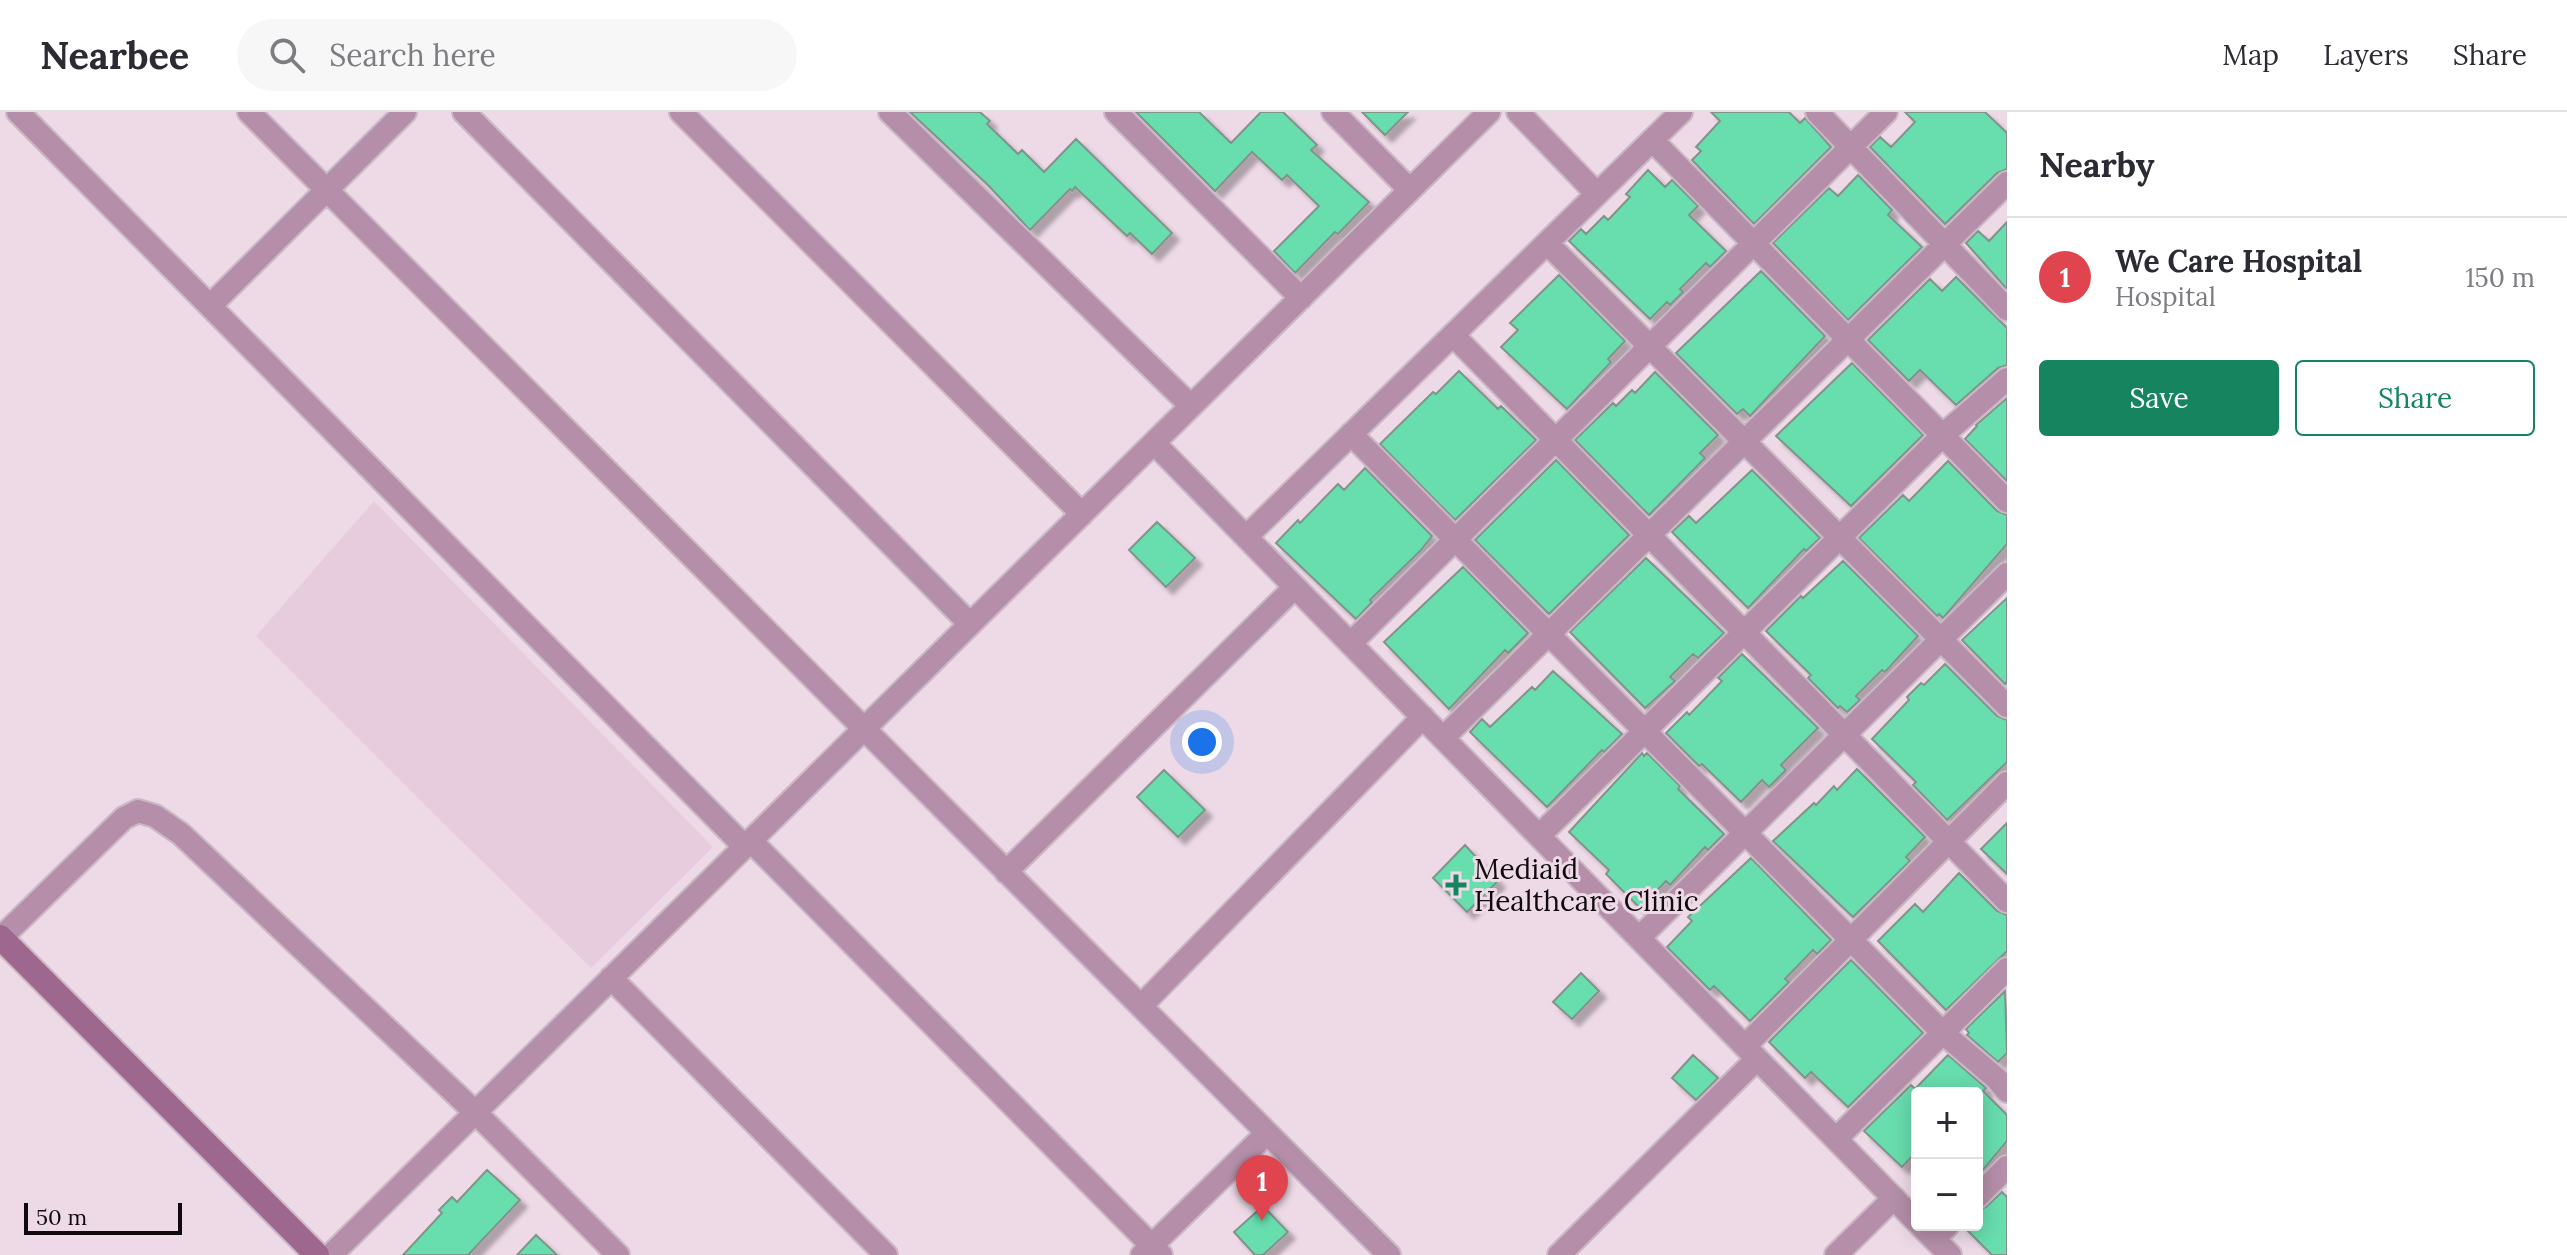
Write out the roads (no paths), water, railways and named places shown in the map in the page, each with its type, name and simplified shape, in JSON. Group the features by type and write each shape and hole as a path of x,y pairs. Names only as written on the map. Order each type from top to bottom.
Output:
{"street":[{"path":"18,112 1152,1252 1267,1133"},
{"path":"249,112 1389,1255"},
{"path":"210,306 405,112"},
{"path":"464,112 970,624"},
{"path":"681,112 1082,514"},
{"path":"890,112 1191,406"},
{"path":"1116,112 1301,298"},
{"path":"1333,112 1410,190"},
{"path":"331,1255 1489,112"},
{"path":"1518,112 1597,194"},
{"path":"1246,537 1681,112"},
{"path":"1817,112 2007,309"},
{"path":"1351,643 1886,112"},
{"path":"1652,140 2007,501"},
{"path":"1443,738 2007,183"},
{"path":"1547,243 2007,706"},
{"path":"1453,335 2007,901"},
{"path":"1539,836 1943,435 2007,379"},
{"path":"1351,434 1850,940 1943,1033 2007,1091"},
{"path":"1154,443 1894,1198 1934,1233"},
{"path":"1639,938 2007,574"},
{"path":"1006,872 1295,587"},
{"path":"1141,1006 1423,717"},
{"path":"1559,1255 1751,1052 1850,940 2007,783"},
{"path":"317,1255 1,937 124,818 138,811 155,816 181,834 476,1113 618,1255"},
{"path":"1836,1139 2007,969"},
{"path":"611,978 886,1255"},
{"path":"1983,1191 2007,1167"},
{"path":"1836,1255 1894,1198"}],"place":[{"name":"Mediaid Healthcare Clinic","path":"1456,885"},
{"name":"We Care Hospital","path":"1262,1221"}]}
